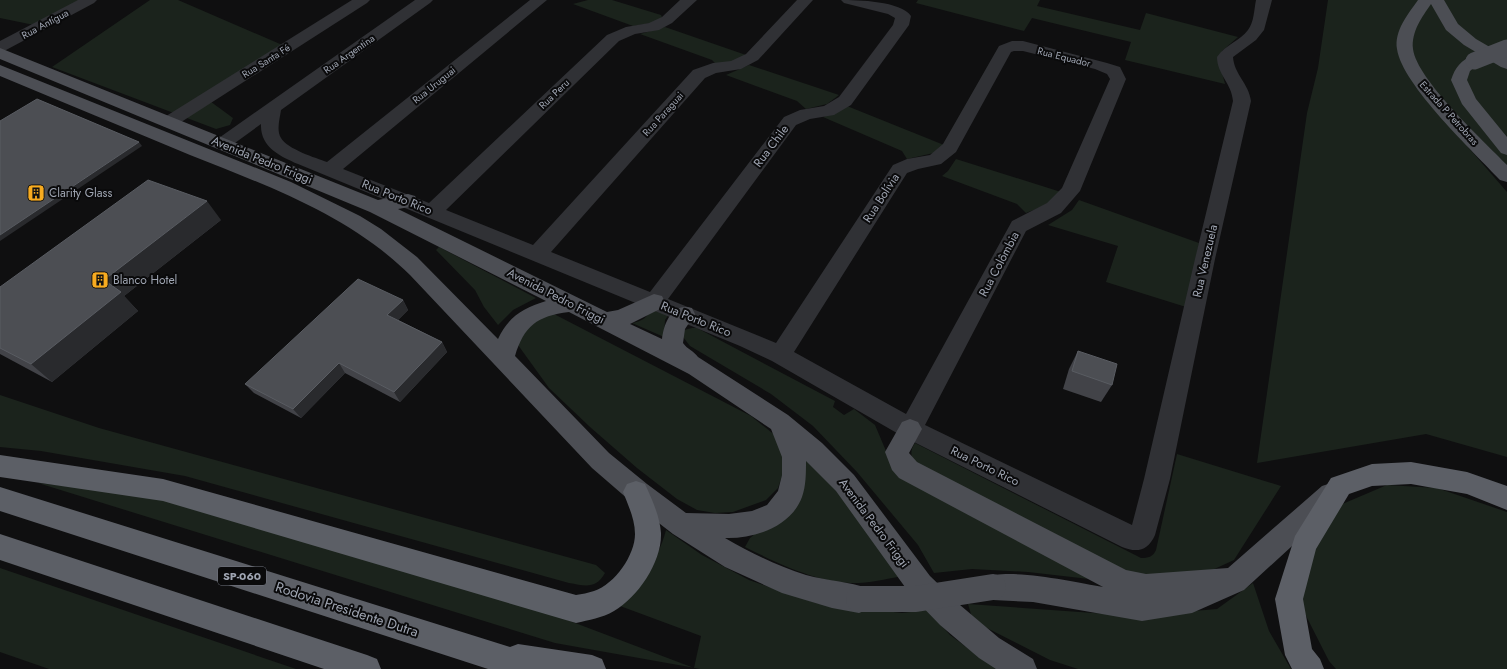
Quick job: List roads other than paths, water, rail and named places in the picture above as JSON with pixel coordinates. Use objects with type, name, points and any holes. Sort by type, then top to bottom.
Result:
[{"type":"highway","points":[[0,466],[163,490],[576,609],[602,602],[617,592],[634,574],[646,554],[648,534],[636,492]]},
{"type":"highway","points":[[1310,669],[1299,655],[1289,599],[1304,545],[1340,486],[1372,475],[1410,473],[1467,483],[1507,498]]},
{"type":"highway","name":"Rodovia Presidente Dutra","points":[[0,499],[533,669]]},
{"type":"highway","points":[[0,547],[367,669]]},
{"type":"highway","points":[[485,653],[592,669]]},
{"type":"main road","name":"Estrada P Petrobras","points":[[1426,0],[1411,21],[1406,35],[1405,49],[1414,71],[1428,92],[1507,176]]},
{"type":"main road","points":[[1436,0],[1452,27],[1470,42],[1507,64]]},
{"type":"main road","points":[[1507,48],[1463,68],[1459,80],[1468,100],[1507,148]]},
{"type":"main road","name":"Avenida Pedro Friggi","points":[[0,53],[378,207],[697,366],[780,422],[813,451],[845,483],[920,585],[944,610],[989,648],[1023,669]]},
{"type":"main road","name":"Avenida Pedro Friggi","points":[[0,70],[282,186],[348,218],[395,249],[490,343],[592,452],[636,492],[726,554],[766,574],[806,588],[838,596],[859,599],[888,600],[916,599],[993,587],[1033,589],[1142,607],[1192,599],[1234,581],[1340,486]]},
{"type":"main road","points":[[378,207],[408,201]]},
{"type":"main road","points":[[605,321],[622,318],[654,302]]},
{"type":"main road","points":[[503,358],[515,329],[534,313],[556,306],[571,304]]},
{"type":"main road","points":[[684,314],[674,327],[672,344],[678,353],[697,366]]},
{"type":"main road","points":[[682,525],[729,526],[754,524],[776,513],[790,496],[794,475],[794,457],[780,422]]},
{"type":"main road","points":[[910,429],[897,452],[901,462],[908,470],[1123,583],[1146,587],[1234,581]]},
{"type":"street","name":"Rua Antígua","points":[[0,47],[89,0]]},
{"type":"street","name":"Rua Santa Fé","points":[[169,122],[362,0]]},
{"type":"street","name":"Rua Argentina","points":[[222,144],[425,0]]},
{"type":"street","name":"Rua Uruguai","points":[[330,170],[539,0]]},
{"type":"street","name":"Rua Peru","points":[[433,211],[612,38],[632,30],[653,27],[667,20],[689,0]]},
{"type":"street","name":"Rua Paraguai","points":[[537,254],[699,74],[714,68],[735,66],[752,57],[805,0]]},
{"type":"street","name":"Rua Chile","points":[[654,302],[790,121],[806,114],[828,111],[845,101],[901,25],[903,16],[893,11],[849,0]]},
{"type":"street","name":"Rua Venezuela","points":[[1138,538],[1142,535],[1157,479],[1204,259],[1242,101],[1239,88],[1225,68],[1225,57],[1233,48],[1245,41],[1255,32],[1264,0]]},
{"type":"street","name":"Rua Equador","points":[[1012,46],[1023,46],[1114,71]]},
{"type":"street","name":"Rua Bolívia","points":[[780,355],[900,169],[914,163],[935,160],[950,148],[1005,49],[1012,46]]},
{"type":"street","name":"Rua Colômbia","points":[[910,429],[1019,226],[1054,208],[1070,191],[1118,79],[1114,71]]},
{"type":"street","name":"Rua Porto Rico","points":[[273,109],[269,124],[271,137],[281,149],[748,340],[780,355],[910,429],[1131,538],[1138,538]]},
{"type":"place","name":"Clarity Glass","points":[[36,193]]},
{"type":"place","name":"Blanco Hotel","points":[[100,280]]}]
